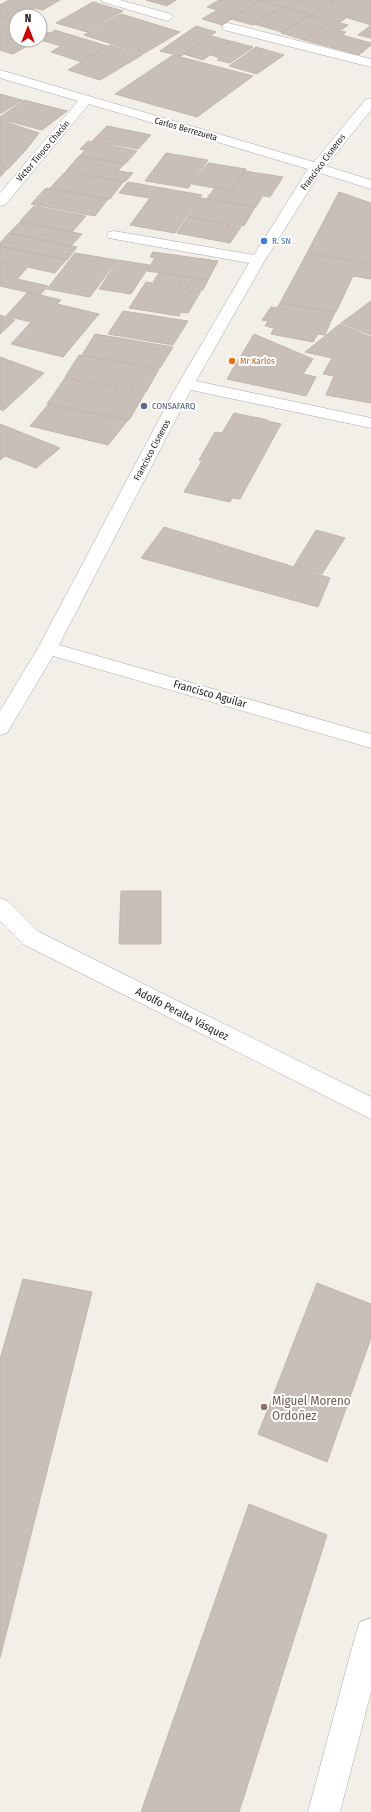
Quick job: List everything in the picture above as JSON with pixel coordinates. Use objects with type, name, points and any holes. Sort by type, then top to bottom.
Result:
[{"type":"street","points":[[107,0],[167,17]]},
{"type":"street","points":[[228,27],[371,63]]},
{"type":"street","name":"Carlos Berrezueta","points":[[0,74],[371,185]]},
{"type":"street","name":"Víctor Tinoco Chacón","points":[[0,202],[86,100]]},
{"type":"street","name":"Francisco Cisneros","points":[[0,728],[48,648],[187,384],[258,260],[309,177],[318,168],[371,102]]},
{"type":"street","points":[[114,235],[258,260]]},
{"type":"street","points":[[187,384],[371,423]]},
{"type":"street","name":"Francisco Aguilar","points":[[48,648],[371,741]]},
{"type":"street","name":"Adolfo Peralta Vásquez","points":[[0,907],[31,938],[371,1109]]},
{"type":"street","points":[[324,1812],[371,1633]]},
{"type":"building","points":[[9,0],[60,0],[46,8],[8,8],[8,20],[0,17],[0,5]]},
{"type":"building","points":[[146,0],[176,0],[167,6]]},
{"type":"building","points":[[219,0],[259,1],[222,25],[202,19],[217,10],[207,7]]},
{"type":"building","points":[[256,0],[298,0],[285,8]]},
{"type":"building","points":[[299,0],[335,0],[311,15],[286,8]]},
{"type":"building","points":[[336,0],[371,0],[371,2],[340,22],[312,15]]},
{"type":"building","points":[[259,1],[282,7],[253,25],[231,19]]},
{"type":"building","points":[[93,2],[123,11],[87,32],[56,23]]},
{"type":"building","points":[[371,3],[371,25],[348,18]]},
{"type":"building","points":[[282,7],[310,15],[282,32],[254,24]]},
{"type":"building","points":[[121,14],[180,32],[143,54],[84,35]]},
{"type":"building","points":[[310,15],[331,21],[304,40],[281,33]]},
{"type":"building","points":[[0,17],[8,20],[8,25],[0,29]]},
{"type":"building","points":[[332,21],[348,25],[340,31],[346,32],[342,35],[371,43],[371,45],[359,55],[304,40]]},
{"type":"building","points":[[371,25],[371,38],[358,35]]},
{"type":"building","points":[[8,26],[8,48],[24,48],[13,54],[0,50],[0,30]]},
{"type":"building","points":[[196,26],[216,32],[181,56],[160,51]]},
{"type":"building","points":[[55,30],[107,46],[82,62],[51,52],[61,46],[48,42],[48,35]]},
{"type":"building","points":[[211,36],[230,41],[203,60],[184,54]]},
{"type":"building","points":[[231,41],[253,47],[230,63],[217,60],[220,58],[211,55]]},
{"type":"building","points":[[110,45],[142,55],[100,80],[68,70]]},
{"type":"building","points":[[256,47],[284,55],[257,74],[229,66]]},
{"type":"building","points":[[173,55],[253,76],[197,117],[115,94]]},
{"type":"building","points":[[0,94],[22,100],[0,114]]},
{"type":"building","points":[[24,100],[67,111],[42,130],[0,119],[0,117]]},
{"type":"building","points":[[0,120],[39,133],[25,151],[0,143]]},
{"type":"building","points":[[107,126],[151,135],[138,149],[92,141]]},
{"type":"building","points":[[88,141],[137,151],[125,164],[80,156],[85,150],[80,149]]},
{"type":"building","points":[[0,144],[24,152],[8,169],[0,166]]},
{"type":"building","points":[[166,153],[208,160],[188,188],[145,181]]},
{"type":"building","points":[[79,156],[124,164],[118,171],[133,173],[125,182],[66,171]]},
{"type":"building","points":[[208,163],[246,169],[231,191],[192,184]]},
{"type":"building","points":[[0,167],[7,169],[0,177]]},
{"type":"building","points":[[245,171],[283,177],[270,197],[232,191]]},
{"type":"building","points":[[65,172],[123,182],[110,199],[50,188]]},
{"type":"building","points":[[128,182],[202,195],[175,233],[130,225],[150,198],[119,193]]},
{"type":"building","points":[[46,188],[108,199],[95,216],[31,204]]},
{"type":"building","points":[[214,189],[262,197],[256,207],[207,198]]},
{"type":"building","points":[[339,192],[371,203],[371,263],[307,253]]},
{"type":"building","points":[[201,198],[255,207],[244,226],[188,217]]},
{"type":"building","points":[[34,206],[86,216],[72,232],[20,221]]},
{"type":"building","points":[[188,217],[241,227],[230,243],[177,233]]},
{"type":"building","points":[[20,222],[82,234],[71,246],[9,233]]},
{"type":"building","points":[[9,233],[77,247],[67,260],[0,246],[0,243]]},
{"type":"building","points":[[0,246],[66,260],[55,273],[0,261]]},
{"type":"building","points":[[153,252],[218,261],[208,280],[147,271],[155,258],[150,257]]},
{"type":"building","points":[[75,253],[117,260],[90,297],[47,289]]},
{"type":"building","points":[[307,253],[371,264],[371,279],[353,276],[336,312],[280,303]]},
{"type":"building","points":[[118,260],[150,265],[131,294],[99,289]]},
{"type":"building","points":[[0,262],[27,268],[17,279],[48,286],[40,295],[0,286]]},
{"type":"building","points":[[159,273],[208,280],[203,290],[153,282]]},
{"type":"building","points":[[146,282],[201,291],[188,313],[181,312],[179,316],[129,308]]},
{"type":"building","points":[[28,292],[61,300],[57,304],[99,314],[63,357],[11,344],[31,322],[6,316]]},
{"type":"building","points":[[371,301],[371,335],[341,323]]},
{"type":"building","points":[[280,303],[335,312],[325,335],[318,334],[313,342],[271,334],[274,328],[265,326],[268,321],[262,320],[271,307],[277,308]]},
{"type":"building","points":[[123,311],[188,321],[173,345],[108,334]]},
{"type":"building","points":[[0,315],[15,320],[0,334]]},
{"type":"building","points":[[340,324],[371,337],[371,403],[326,395],[334,376],[323,374],[332,358],[305,352]]},
{"type":"building","points":[[95,334],[173,347],[160,368],[82,355]]},
{"type":"building","points":[[254,334],[313,359],[303,374],[316,377],[306,396],[227,379]]},
{"type":"building","points":[[79,355],[159,369],[146,392],[65,377]]},
{"type":"building","points":[[0,357],[44,373],[3,411],[0,409]]},
{"type":"building","points":[[65,378],[145,393],[129,420],[47,404]]},
{"type":"building","points":[[48,405],[128,420],[108,445],[30,426]]},
{"type":"building","points":[[234,413],[281,424],[240,499],[232,498],[230,502],[184,492],[202,461],[199,460],[215,432],[222,433]]},
{"type":"building","points":[[0,424],[60,448],[36,468],[5,456],[0,460]]},
{"type":"building","points":[[164,527],[330,578],[318,607],[141,558]]},
{"type":"building","points":[[316,530],[345,538],[322,574],[294,566]]},
{"type":"building","points":[[121,891],[161,891],[161,944],[119,944]]},
{"type":"building","points":[[23,1279],[92,1292],[0,1658],[0,1359]]},
{"type":"building","points":[[317,1283],[371,1304],[371,1338],[327,1462],[258,1434]]},
{"type":"building","points":[[249,1504],[327,1535],[239,1812],[141,1812]]},
{"type":"place","name":"R. SN","points":[[264,241]]},
{"type":"place","name":"Mr Karlos","points":[[232,361]]},
{"type":"place","name":"CONSAFARQ","points":[[144,406]]},
{"type":"place","name":"Miguel Moreno Ordoñez","points":[[264,1407]]}]
